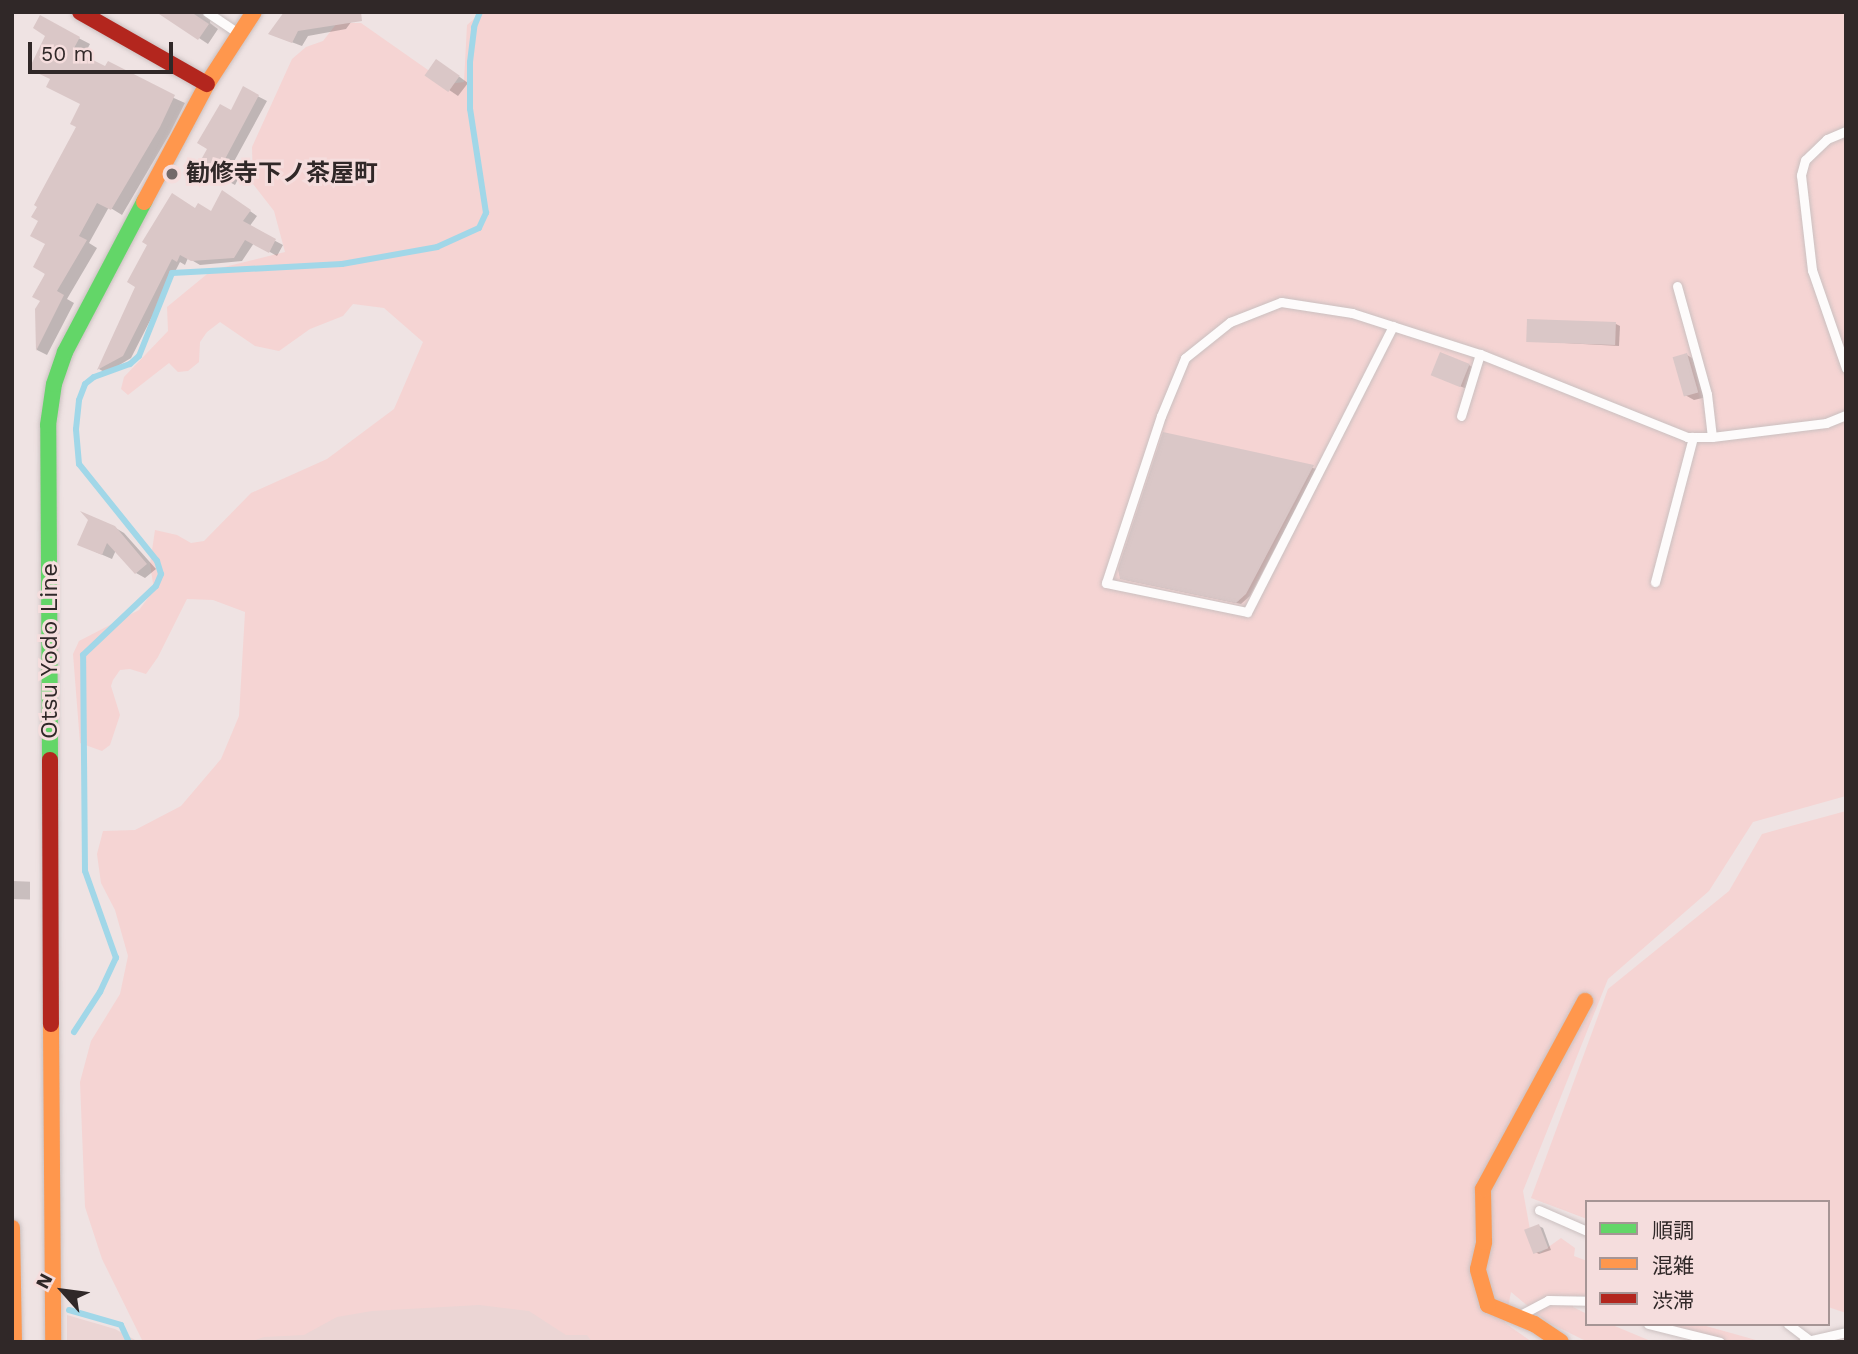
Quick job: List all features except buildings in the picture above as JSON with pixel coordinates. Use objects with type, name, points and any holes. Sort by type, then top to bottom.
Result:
[{"type":"main road","points":[[80,12],[207,83]]},
{"type":"main road","name":"Otsu Yodo Line","points":[[52,1342],[48,425],[54,384],[65,352],[207,83],[254,12]]},
{"type":"main road","points":[[1560,1342],[1518,1317],[1488,1305],[1478,1269],[1484,1241],[1483,1189],[1585,1001]]},
{"type":"main road","points":[[12,1228],[14,1342]]},
{"type":"lane","points":[[207,12],[239,34]]},
{"type":"lane","points":[[1846,131],[1827,139],[1819,146],[1805,160],[1801,174],[1812,270],[1846,368]]},
{"type":"lane","points":[[1677,286],[1707,394],[1712,437]]},
{"type":"lane","points":[[1393,327],[1247,612],[1106,583],[1161,416],[1185,358],[1230,322],[1280,302],[1352,313],[1480,354],[1693,437],[1826,423],[1846,415]]},
{"type":"lane","points":[[1461,416],[1480,354]]},
{"type":"lane","points":[[1655,582],[1693,437]]},
{"type":"lane","points":[[1539,1210],[1585,1230]]},
{"type":"lane","points":[[1518,1317],[1548,1300],[1585,1301]]},
{"type":"lane","points":[[1653,1326],[1720,1342]]},
{"type":"lane","points":[[1790,1326],[1806,1341],[1846,1332]]},
{"type":"shaded area","points":[[482,12],[1846,12],[1846,796],[1753,822],[1709,891],[1608,979],[1523,1191],[1533,1246],[1540,1253],[1561,1238],[1575,1248],[1574,1256],[1585,1260],[1585,1296],[1570,1296],[1573,1307],[1585,1313],[1585,1326],[1615,1326],[1653,1342],[1588,1342],[1547,1322],[1511,1292],[1505,1323],[1532,1342],[592,1342],[587,1335],[566,1335],[529,1311],[479,1305],[372,1311],[337,1317],[304,1335],[264,1337],[250,1342],[143,1342],[102,1259],[85,1207],[80,1082],[91,1041],[120,994],[128,956],[115,910],[101,883],[97,854],[103,831],[135,830],[181,806],[221,759],[239,716],[245,612],[213,600],[187,599],[158,657],[146,674],[130,669],[120,670],[113,680],[111,686],[120,715],[110,745],[102,751],[80,743],[73,654],[79,641],[139,610],[154,590],[150,564],[155,530],[177,535],[191,543],[204,541],[251,493],[327,459],[394,409],[423,342],[384,308],[353,304],[343,316],[310,329],[279,351],[255,346],[220,322],[207,332],[200,342],[199,362],[188,371],[178,372],[169,363],[128,395],[121,389],[124,377],[168,331],[167,307],[212,270],[285,252],[274,211],[253,184],[252,147],[292,59],[306,47],[323,41],[337,23],[361,23],[448,84],[464,82],[467,25]]},
{"type":"shaded area","points":[[1846,811],[1846,1313],[1830,1308],[1830,1200],[1585,1200],[1585,1218],[1531,1198],[1608,989],[1729,891],[1762,834]]},
{"type":"shaded area","points":[[420,1245],[633,1342],[209,1342]]},
{"type":"shaded area","points":[[67,1315],[115,1329],[139,1342],[67,1342]]},
{"type":"shaded area","points":[[1664,1326],[1706,1326],[1763,1342],[1724,1342]]},
{"type":"waterway","points":[[74,1032],[100,992],[116,958],[85,871],[83,655],[156,586],[161,574],[157,561],[79,464],[76,429],[79,400],[85,384],[94,377],[130,364],[139,356],[172,273],[342,264],[437,247],[479,228],[486,213],[470,109],[470,62],[474,27],[480,12]]},
{"type":"waterway","points":[[69,1310],[121,1325],[129,1342]]},
{"type":"tunnel","points":[[12,890],[37,891]]},
{"type":"traffic: fast","points":[[50,760],[48,425],[54,384],[65,352],[144,202]]},
{"type":"traffic: slow","points":[[144,202],[207,84],[254,12]]},
{"type":"traffic: slow","points":[[1561,1342],[1534,1324],[1488,1305],[1478,1269],[1484,1242],[1483,1189],[1585,1001]]},
{"type":"traffic: slow","points":[[51,1024],[53,1342]]},
{"type":"traffic: slow","points":[[12,1228],[14,1342]]},
{"type":"traffic: jam","points":[[80,12],[207,84]]},
{"type":"traffic: jam","points":[[50,760],[51,1024]]},
{"type":"place","name":"勧修寺下ノ茶屋町","points":[[172,174]]}]
